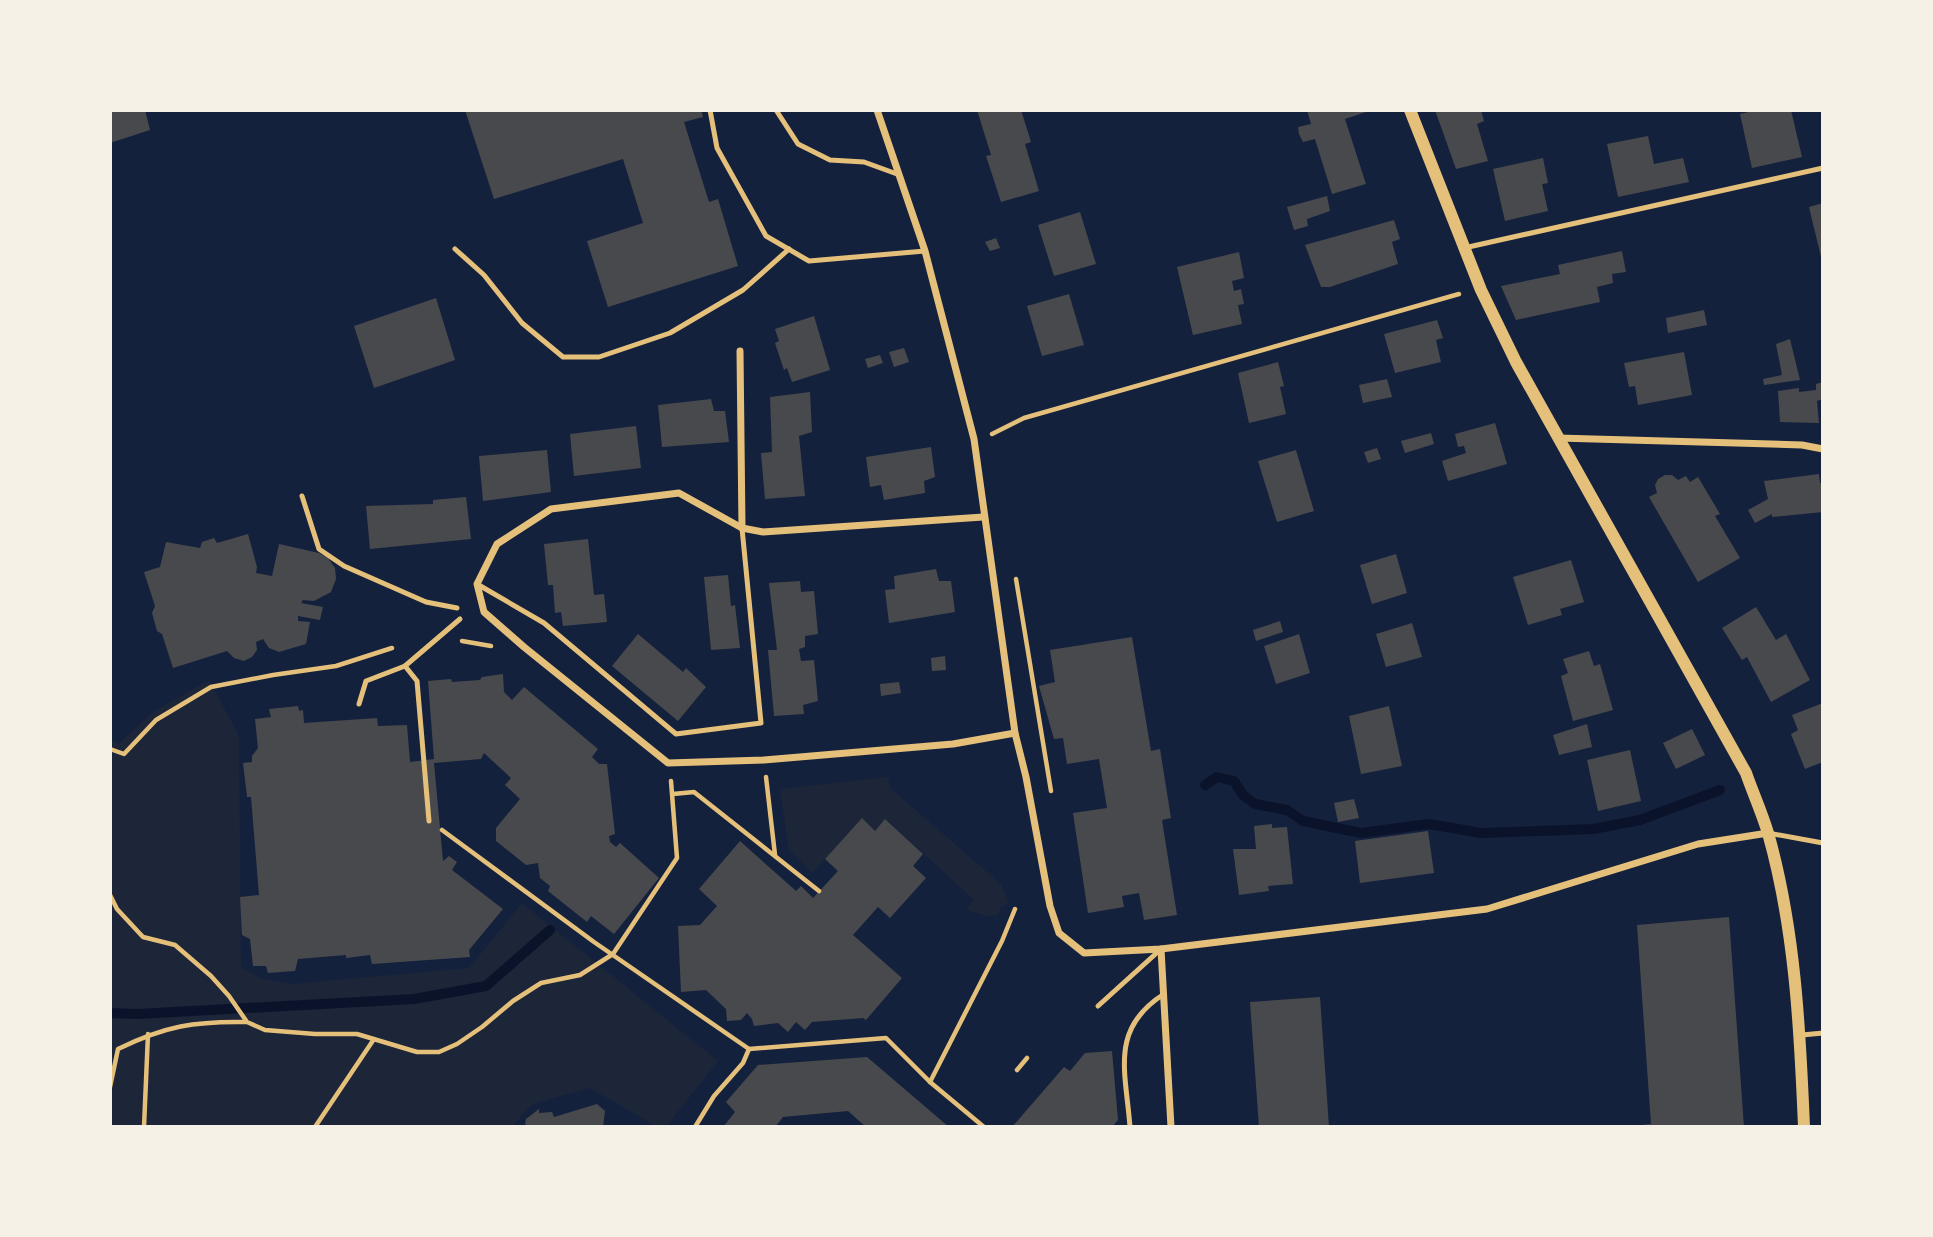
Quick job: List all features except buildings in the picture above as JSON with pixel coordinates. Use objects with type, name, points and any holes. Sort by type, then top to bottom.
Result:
[{"type":"street","points":[[877,110],[925,251],[974,439],[1014,733],[1026,777],[1050,906],[1059,933],[1084,953],[1161,949],[1487,909],[1698,844],[1768,832]]},
{"type":"street","points":[[1410,110],[1481,290],[1516,362],[1746,772],[1768,832],[1787,918],[1801,1035],[1804,1127]]},
{"type":"street","points":[[740,351],[742,528]]},
{"type":"street","points":[[1558,438],[1802,445],[1823,449]]},
{"type":"street","points":[[983,517],[763,532],[742,528],[678,494],[551,509],[497,544],[477,584],[484,612],[668,763],[764,760],[953,744],[1014,733]]},
{"type":"street","points":[[1161,949],[1171,1127]]},
{"type":"lane","points":[[710,110],[718,148],[766,236],[809,261],[925,251]]},
{"type":"lane","points":[[776,110],[798,144],[830,160],[864,162],[897,174]]},
{"type":"lane","points":[[1464,248],[1823,168]]},
{"type":"lane","points":[[454,249],[484,275],[522,323],[563,357],[599,357],[670,333],[743,290],[789,249]]},
{"type":"lane","points":[[302,496],[319,549],[344,566],[426,602],[457,608]]},
{"type":"lane","points":[[477,584],[544,622],[676,734],[761,723],[742,528]]},
{"type":"lane","points":[[359,704],[366,681],[405,666],[460,619]]},
{"type":"lane","points":[[405,666],[417,681],[429,821]]},
{"type":"lane","points":[[1768,832],[1823,843]]},
{"type":"lane","points":[[1098,1006],[1161,949]]},
{"type":"lane","points":[[1130,1127],[1124,1047],[1131,1026],[1150,1003],[1164,994]]},
{"type":"lane","points":[[1801,1035],[1823,1033]]},
{"type":"path","points":[[974,439],[988,436],[1024,418],[1434,300],[1481,290]]},
{"type":"path","points":[[1014,566],[1052,799]]},
{"type":"path","points":[[441,637],[482,646],[524,647]]},
{"type":"path","points":[[110,749],[124,754],[156,720],[211,687],[337,666],[401,646]]},
{"type":"path","points":[[764,760],[775,856]]},
{"type":"path","points":[[110,1087],[118,1049],[148,1034],[206,1021],[247,1022],[265,1030],[357,1034],[418,1052],[439,1052],[457,1044],[541,983],[580,975],[613,954],[677,858],[668,763]]},
{"type":"path","points":[[673,794],[694,792],[819,891]]},
{"type":"path","points":[[429,821],[594,942],[749,1049],[886,1038],[930,1082],[984,1127]]},
{"type":"path","points":[[110,895],[117,909],[143,937],[176,945],[211,976],[247,1022]]},
{"type":"path","points":[[930,1082],[1002,941],[1015,909]]},
{"type":"path","points":[[144,1127],[148,1034]]},
{"type":"path","points":[[316,1127],[374,1038]]},
{"type":"path","points":[[695,1127],[714,1096],[743,1063],[749,1049]]},
{"type":"path","points":[[1017,1070],[1027,1058]]},
{"type":"shaded area","points":[[209,680],[239,736],[241,967],[260,978],[292,984],[469,968],[522,903],[718,1061],[666,1127],[657,1127],[590,1088],[532,1104],[512,1127],[110,1127],[110,740],[119,743],[153,712]]},
{"type":"shaded area","points":[[888,777],[890,788],[1001,884],[1009,903],[1001,906],[998,915],[987,916],[966,910],[974,900],[886,819],[875,831],[861,819],[813,873],[789,850],[780,789]]},
{"type":"waterway","points":[[1205,785],[1217,777],[1234,781],[1243,795],[1255,804],[1287,810],[1303,821],[1361,833],[1429,824],[1481,833],[1593,829],[1640,820],[1720,790]]},
{"type":"waterway","points":[[110,1013],[137,1014],[414,999],[486,986],[550,930]]}]
